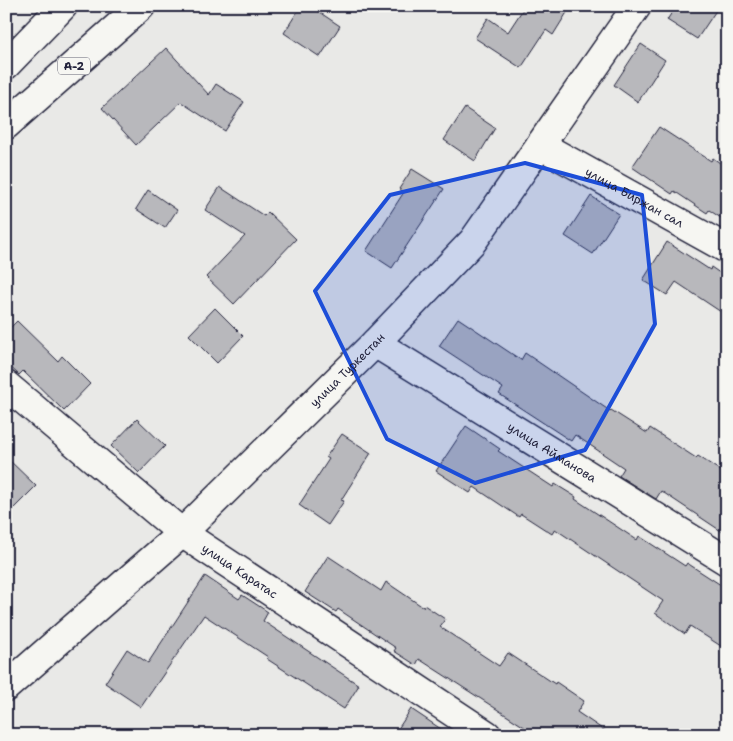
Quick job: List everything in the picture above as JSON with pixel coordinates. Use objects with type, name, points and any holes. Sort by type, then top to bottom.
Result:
[{"type":"main road","points":[[6,65],[64,6]]},
{"type":"main road","name":"A-2","points":[[6,125],[141,6]]},
{"type":"main road","name":"улица Туркестан","points":[[6,687],[182,533],[375,343],[473,241],[637,6]]},
{"type":"main road","name":"улица Биржан сал","points":[[540,145],[727,249]]},
{"type":"main road","name":"улица Айманова","points":[[375,343],[727,561]]},
{"type":"main road","name":"улица Каратас","points":[[6,385],[182,533],[487,735]]},
{"type":"highlighted area","points":[[525,163],[642,195],[655,324],[585,450],[475,483],[387,439],[315,291],[390,195]]},
{"type":"building","points":[[301,6],[310,6],[340,26],[320,57],[284,33]]},
{"type":"building","points":[[525,6],[571,6],[553,35],[546,30],[521,68],[475,38],[488,18],[508,32]]},
{"type":"building","points":[[676,6],[719,6],[697,39],[667,20]]},
{"type":"building","points":[[641,44],[665,60],[638,102],[614,85]]},
{"type":"building","points":[[166,48],[209,95],[216,84],[244,102],[225,131],[181,102],[136,145],[102,108]]},
{"type":"building","points":[[465,108],[495,128],[475,161],[444,140]]},
{"type":"building","points":[[659,127],[711,161],[713,158],[727,168],[727,222],[709,210],[707,213],[674,191],[672,194],[632,167]]},
{"type":"building","points":[[412,169],[444,189],[392,268],[366,251],[404,192],[399,189]]},
{"type":"building","points":[[220,187],[264,216],[268,212],[296,239],[234,304],[206,277],[245,236],[205,210]]},
{"type":"building","points":[[148,190],[177,210],[165,228],[136,209]]},
{"type":"building","points":[[591,196],[619,214],[593,254],[565,236]]},
{"type":"building","points":[[667,242],[710,270],[711,267],[727,278],[727,316],[676,282],[667,295],[643,280]]},
{"type":"building","points":[[215,308],[243,336],[217,363],[189,335]]},
{"type":"building","points":[[458,318],[521,360],[525,353],[610,411],[647,433],[650,428],[696,458],[698,456],[727,475],[727,535],[661,491],[656,499],[619,476],[624,468],[575,435],[571,441],[499,394],[503,388],[439,346]]},
{"type":"building","points":[[17,321],[58,361],[62,356],[90,384],[64,411],[23,371],[19,375],[6,363],[6,332]]},
{"type":"building","points":[[137,419],[165,446],[139,473],[111,446]]},
{"type":"building","points":[[466,426],[500,449],[498,451],[553,487],[555,484],[576,497],[575,499],[637,540],[639,536],[685,566],[687,563],[727,589],[727,650],[690,626],[685,634],[655,613],[663,601],[555,529],[552,534],[521,514],[519,517],[474,487],[470,493],[436,471]]},
{"type":"building","points":[[342,434],[371,453],[341,500],[344,501],[328,525],[299,505],[329,459],[326,457]]},
{"type":"building","points":[[6,457],[36,486],[6,516]]},
{"type":"building","points":[[328,556],[381,591],[386,582],[423,607],[424,605],[445,619],[440,627],[499,666],[508,653],[555,684],[556,682],[584,701],[577,712],[611,735],[522,735],[526,728],[419,659],[416,665],[394,651],[396,648],[338,609],[336,612],[305,592]]},
{"type":"building","points":[[205,576],[239,599],[242,595],[268,612],[263,621],[359,685],[344,709],[204,615],[141,707],[105,683],[127,649],[148,663]]},
{"type":"building","points":[[411,709],[450,735],[394,735]]}]
